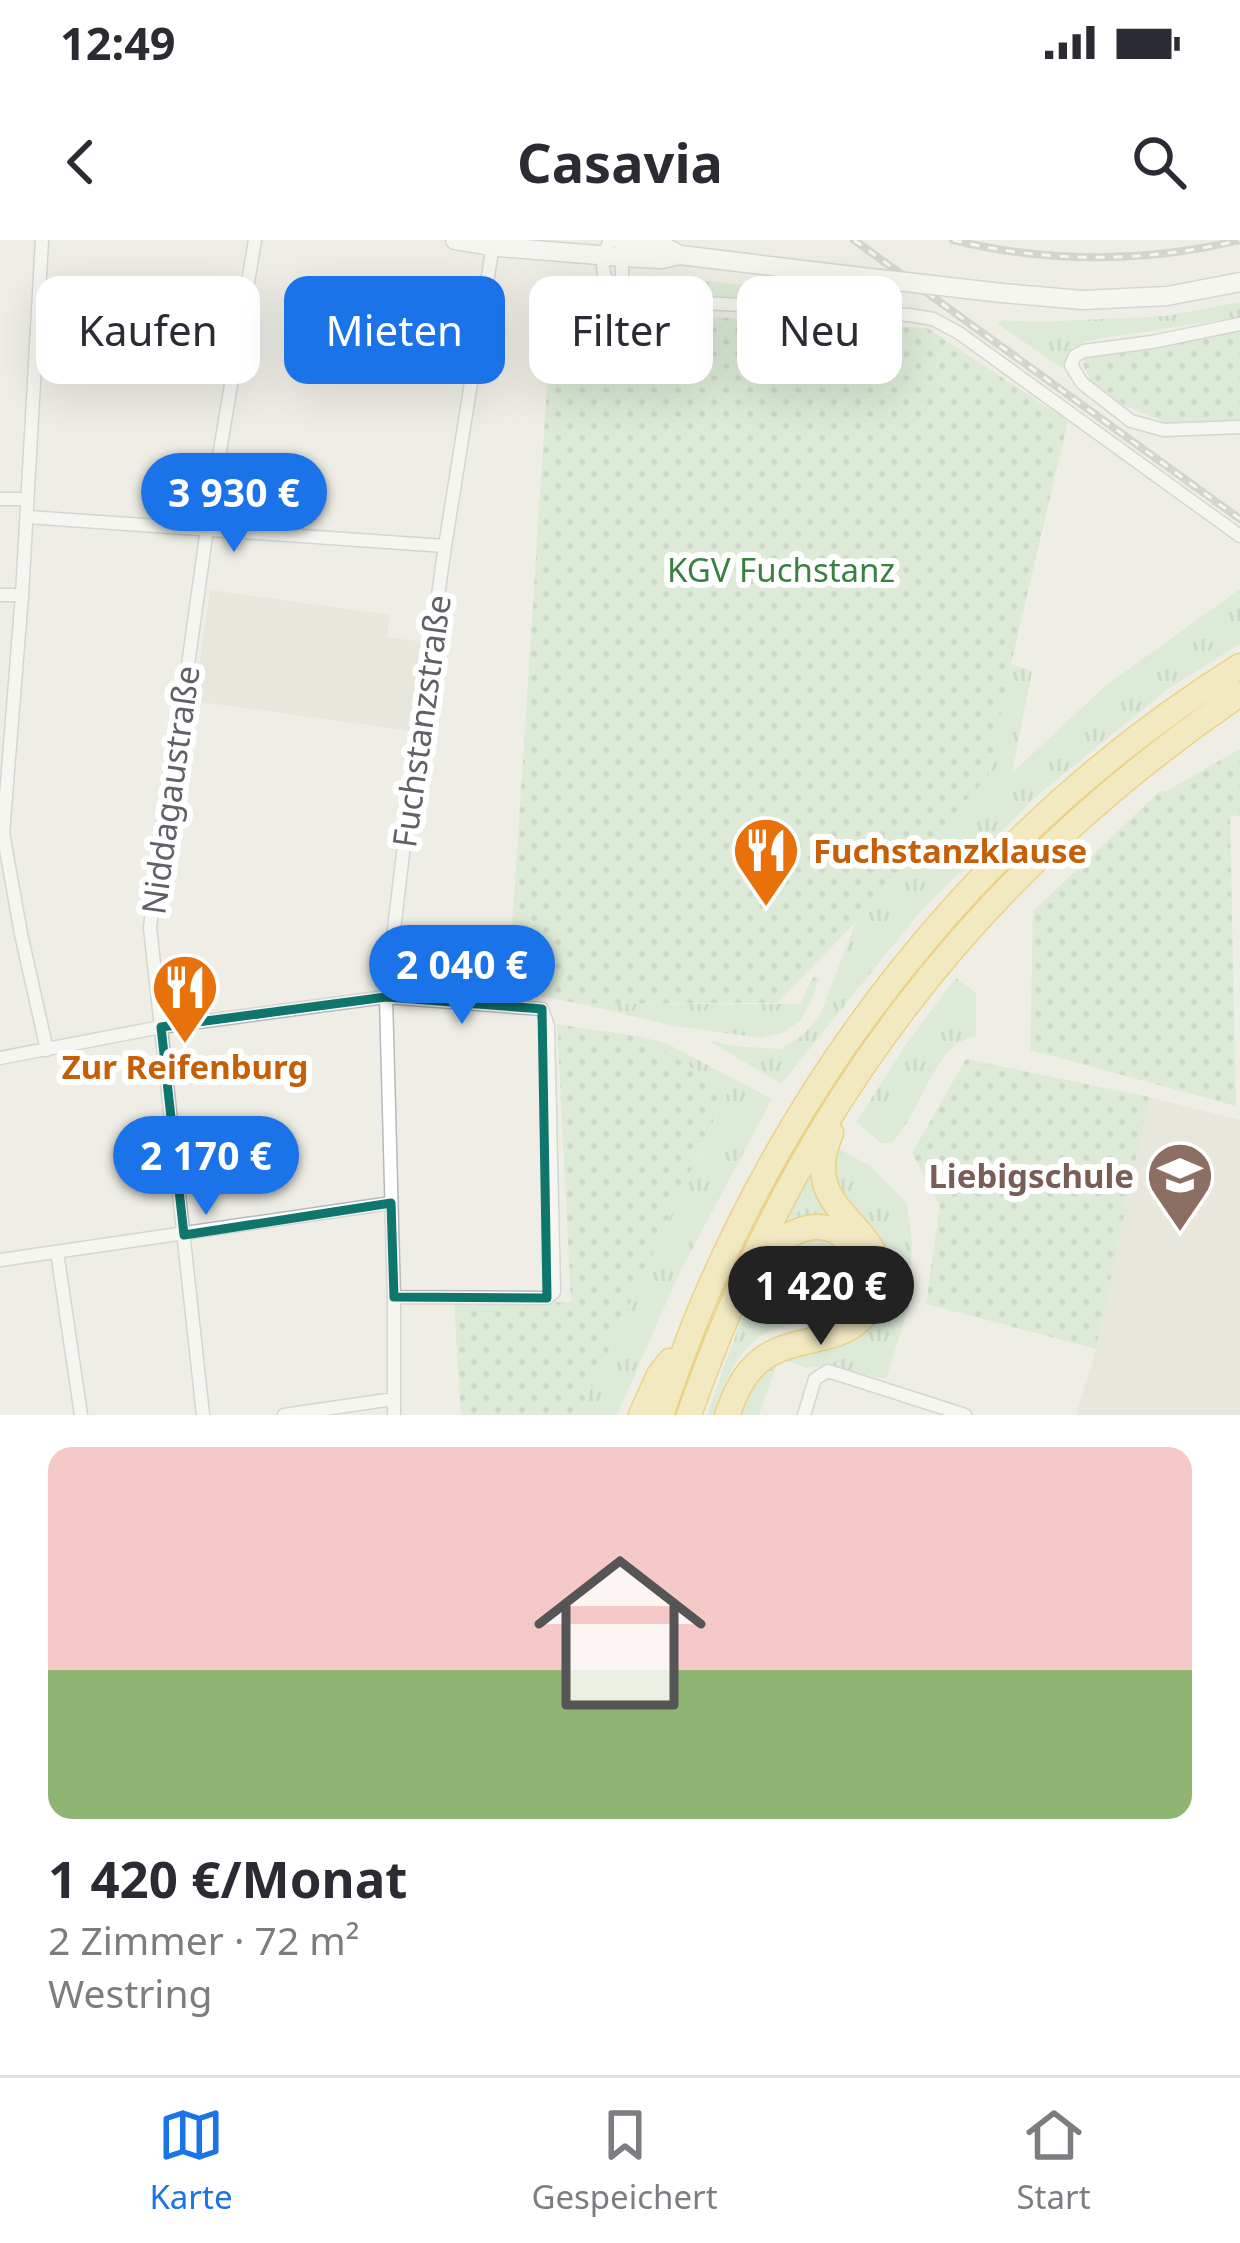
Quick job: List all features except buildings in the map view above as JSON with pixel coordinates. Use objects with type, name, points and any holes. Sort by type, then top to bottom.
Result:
[{"type":"highway","points":[[662,1415],[689,1335],[779,1149],[833,1061],[897,974],[970,889],[1050,811],[1136,738],[1240,666]]},
{"type":"highway","points":[[689,1415],[753,1256],[800,1164],[856,1076],[946,955],[1042,853],[1145,762],[1240,694]]},
{"type":"highway","points":[[724,1415],[742,1379],[758,1362],[776,1351],[845,1331],[865,1315],[875,1294],[878,1270],[873,1250],[829,1197],[822,1168],[826,1145],[856,1076]]},
{"type":"highway","points":[[724,1415],[736,1376],[760,1347],[780,1335],[840,1317],[862,1288],[857,1252],[829,1229],[792,1232],[753,1256]]},
{"type":"highway","points":[[641,1415],[659,1375],[689,1335]]},
{"type":"main road","points":[[455,240],[615,246],[662,259],[680,255],[1083,300],[1167,296],[1240,282]]},
{"type":"main road","points":[[492,244],[538,244]]},
{"type":"street","points":[[42,240],[22,595],[7,701],[3,832],[47,1050]]},
{"type":"street","name":"Niddagaustraße","points":[[202,1415],[150,927],[171,761],[255,240]]},
{"type":"street","name":"Fuchstanzstraße","points":[[394,1415],[386,997],[410,794],[492,244]]},
{"type":"street","points":[[615,246],[603,273],[608,283],[621,293],[646,300],[824,308],[933,320],[959,333],[1240,536]]},
{"type":"street","points":[[1240,324],[1084,351],[1071,365],[1082,383],[1131,421],[1164,430],[1240,427]]},
{"type":"street","points":[[0,499],[28,500]]},
{"type":"street","points":[[27,517],[445,546]]},
{"type":"street","points":[[0,595],[22,595]]},
{"type":"street","points":[[0,1058],[161,1027],[386,997],[542,1009],[548,1026],[554,1292],[547,1298],[394,1297]]},
{"type":"street","points":[[0,1260],[391,1203]]},
{"type":"street","points":[[57,1252],[82,1415]]},
{"type":"street","points":[[804,1415],[815,1379],[828,1371],[965,1415]]},
{"type":"street","points":[[284,1415],[393,1399]]},
{"type":"highlighted area","points":[[386,997],[542,1009],[547,1298],[394,1297],[391,1203],[184,1235],[161,1027]]},
{"type":"shaded area","points":[[210,590],[390,615],[387,637],[423,642],[411,731],[194,701]]},
{"type":"shaded area","name":"Liebigschule","points":[[1149,1097],[1240,1120],[1240,1415],[1076,1415],[1096,1349]]},
{"type":"green space","points":[[713,282],[737,284],[737,296],[713,295]]},
{"type":"green space","points":[[1240,302],[1240,317],[1086,341],[1062,368],[998,324],[1001,320],[1166,316]]},
{"type":"green space","name":"KGV Fuchstanz","points":[[713,317],[737,318],[737,384],[902,384],[902,327],[927,328],[1068,421],[988,777],[777,1003],[582,1004],[508,990],[547,384],[713,384]]},
{"type":"green space","points":[[1240,329],[1240,421],[1167,423],[1124,405],[1091,381],[1083,365],[1085,359]]},
{"type":"green space","points":[[1240,589],[1240,644],[1168,689],[1039,794],[920,912],[781,1084],[708,1040],[780,1049],[804,1034],[820,1015],[856,922],[988,777],[1011,664],[1032,671],[1012,773],[1105,686]]},
{"type":"green space","points":[[1240,749],[1240,816],[1230,815],[1236,1106],[1030,1050],[1033,911],[1160,791]]},
{"type":"green space","points":[[813,977],[819,978],[800,1021],[782,1033],[760,1038],[674,1026],[582,1004],[800,1004]]},
{"type":"green space","points":[[956,978],[976,993],[976,1036],[948,1052],[901,1132],[892,1143],[881,1143],[856,1122]]},
{"type":"green space","points":[[557,1024],[641,1037],[728,1090],[579,1415],[461,1415],[454,1302],[571,1302]]},
{"type":"green space","points":[[641,1037],[666,1043],[772,1099],[678,1276],[617,1415],[579,1415],[728,1091]]},
{"type":"green space","points":[[966,1059],[1149,1097],[1096,1349],[926,1304],[940,1205],[912,1153]]},
{"type":"green space","points":[[832,1145],[870,1166],[907,1203],[912,1242],[909,1306],[886,1379],[824,1366],[807,1368],[779,1358],[759,1415],[730,1415],[743,1387],[777,1356],[887,1291],[831,1184]]},
{"type":"green space","points":[[811,1171],[839,1219],[781,1225]]},
{"type":"green space","points":[[823,1232],[855,1263],[857,1281],[850,1298],[827,1315],[754,1341],[734,1366],[714,1415],[707,1415],[770,1259],[783,1246]]},
{"type":"railway","points":[[854,240],[1240,519]]},
{"type":"railway","points":[[953,240],[1024,253],[1097,257],[1169,253],[1240,240]]},
{"type":"place","name":"Fuchstanzklause","points":[[766,909]]},
{"type":"place","name":"Zur Reifenburg","points":[[185,1046]]},
{"type":"place","name":"Liebigschule","points":[[1180,1234]]}]
